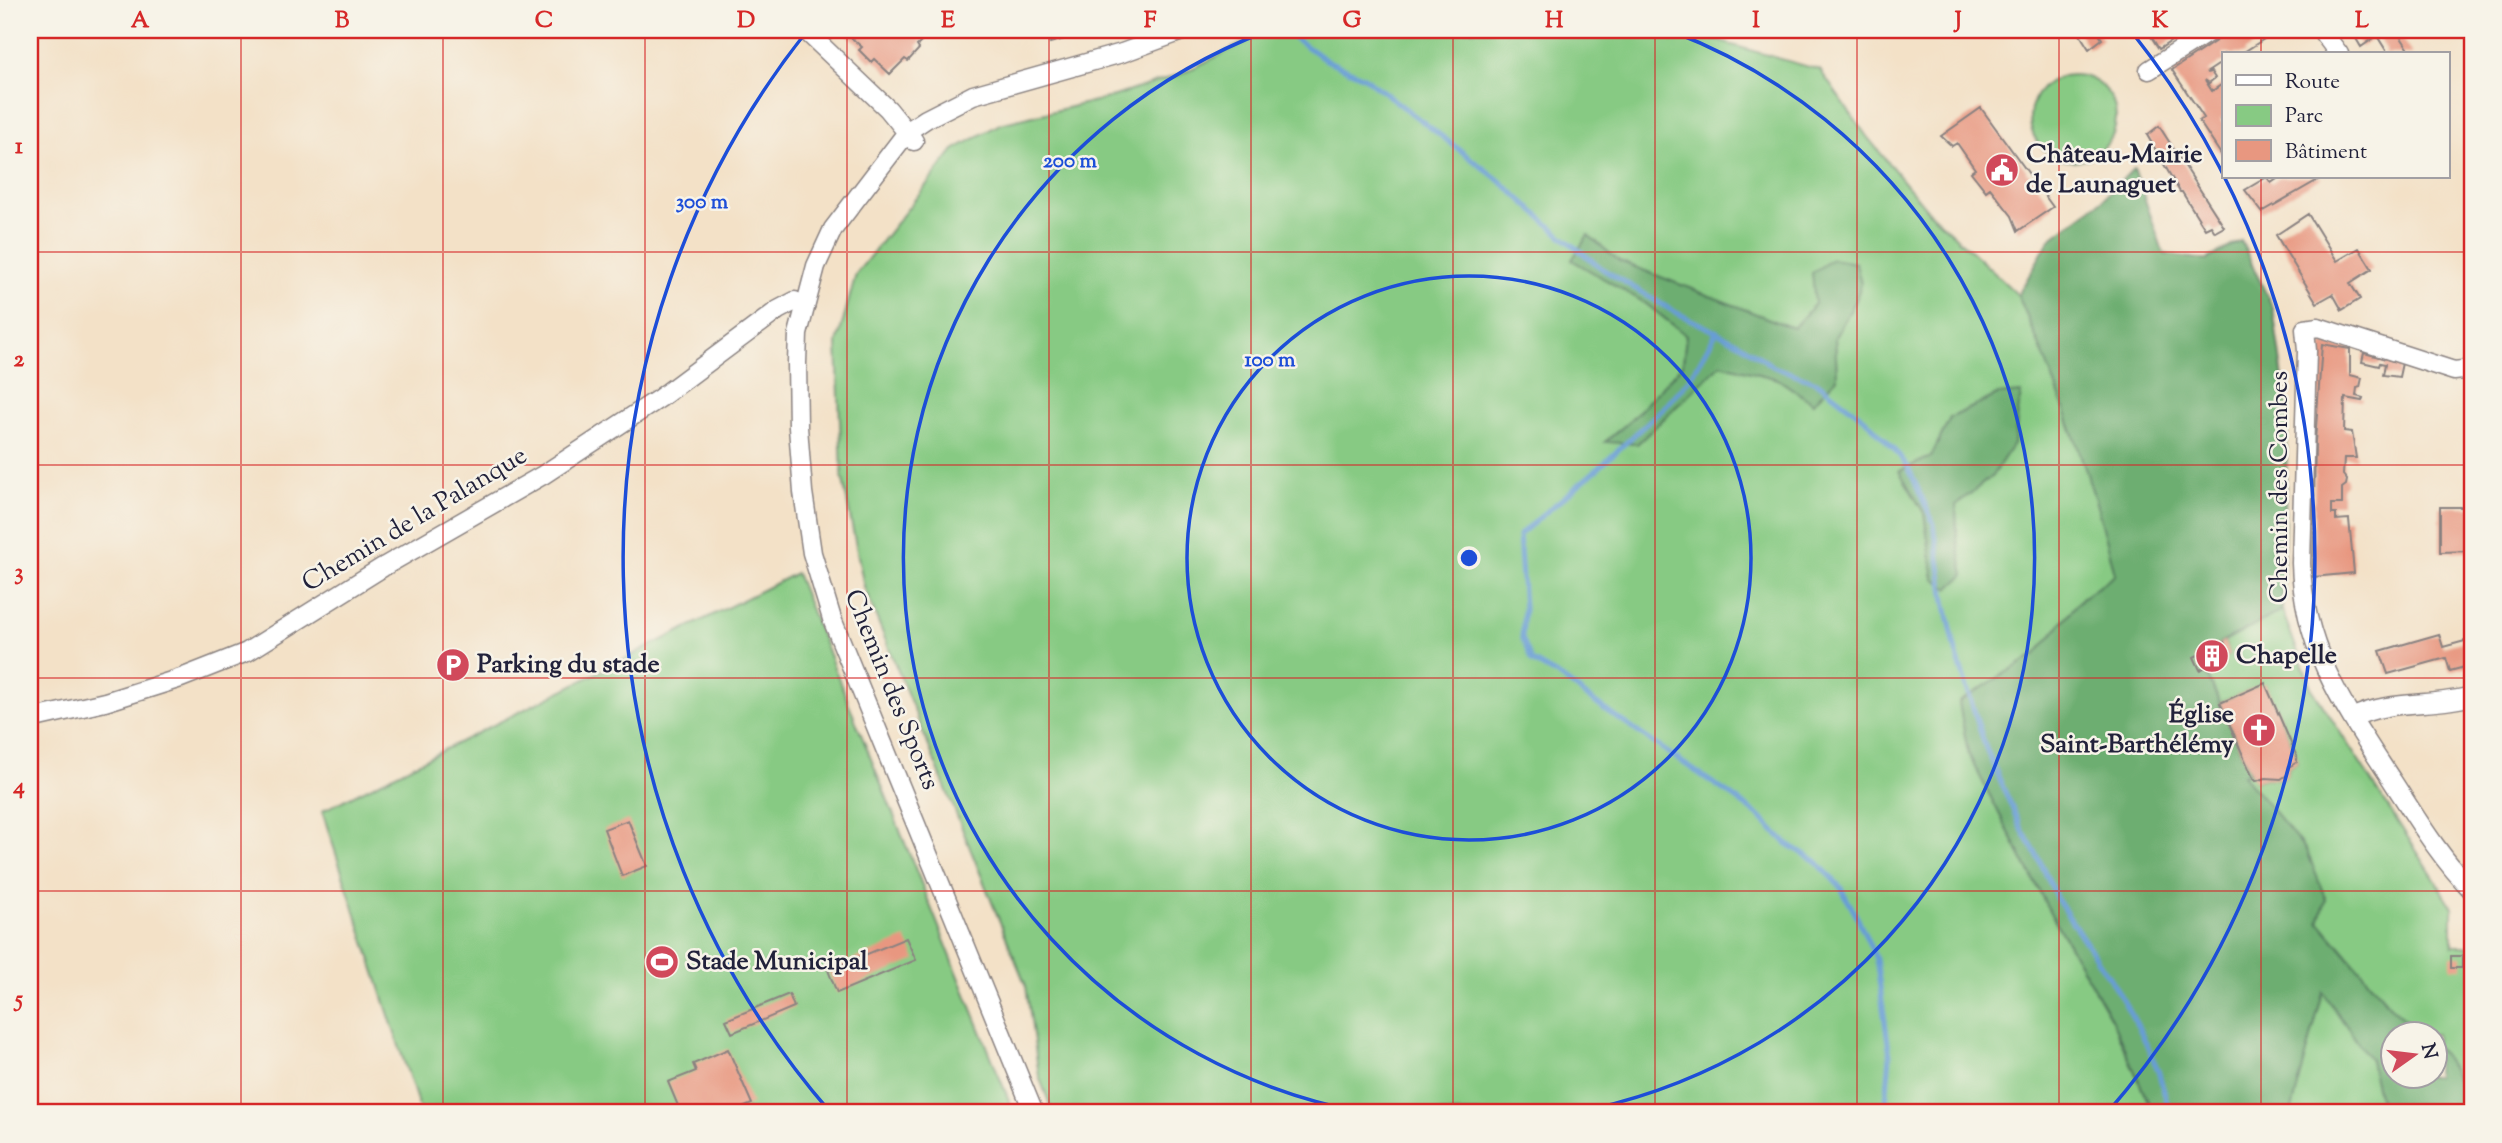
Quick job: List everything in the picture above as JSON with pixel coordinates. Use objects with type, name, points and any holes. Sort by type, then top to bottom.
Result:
[{"type":"street","points":[[805,30],[888,109],[911,136]]},
{"type":"street","name":"Chemin des Sports","points":[[1034,1113],[832,619],[819,580],[803,492],[798,427],[798,334],[816,266],[911,136],[1002,89],[1122,53],[1185,30]]},
{"type":"street","points":[[2149,70],[2212,30]]},
{"type":"street","points":[[2321,30],[2338,52]]},
{"type":"street","name":"Chemin de la Palanque","points":[[30,719],[131,694],[247,652],[383,567],[543,475],[660,398],[778,310],[795,301]]},
{"type":"street","name":"Chemin des Combes","points":[[2472,369],[2454,371],[2318,327],[2305,329],[2307,351],[2302,593],[2308,622],[2324,668],[2352,718],[2419,823],[2472,890]]},
{"type":"street","points":[[2352,718],[2361,713],[2405,704],[2472,696]]},
{"type":"green space","points":[[1270,30],[1679,30],[1820,70],[1868,138],[1928,211],[2018,295],[2056,382],[2102,516],[2116,575],[2082,598],[2036,654],[1959,702],[1968,753],[2052,916],[2112,1020],[2153,1113],[1053,1113],[1039,1076],[1026,986],[864,587],[842,475],[837,343],[856,274],[954,150],[1000,124],[1112,97],[1181,74]],"holes":[[[1588,235],[1619,261],[1793,329],[1815,304],[1856,300],[1835,337],[1837,378],[1813,403],[1778,379],[1721,364],[1637,444],[1606,441],[1631,420],[1683,364],[1686,335],[1645,303],[1572,260]],[[1997,395],[1992,476],[1956,505],[1957,540],[1963,575],[1934,578],[1924,513],[1900,471],[1931,457],[1950,418]]]},
{"type":"green space","points":[[2073,75],[2090,78],[2104,87],[2113,101],[2116,118],[2113,135],[2104,149],[2090,158],[2073,161],[2056,158],[2042,149],[2033,135],[2030,118],[2033,101],[2042,87],[2056,78]]},
{"type":"green space","points":[[2134,168],[2164,254],[2206,260],[2241,241],[2273,308],[2288,414],[2282,610],[2195,657],[2204,668],[2250,772],[2243,775],[2307,851],[2326,900],[2319,922],[2392,1008],[2405,1020],[2380,1020],[2380,1090],[2450,1090],[2450,1066],[2472,1104],[2472,1113],[2382,1113],[2370,1060],[2323,992],[2291,1113],[2153,1113],[2112,1020],[2052,916],[1968,753],[1959,702],[2036,654],[2082,598],[2115,575],[2096,503],[2073,433],[2018,295],[2050,239],[2102,200]]},
{"type":"green space","points":[[1588,235],[1619,261],[1793,328],[1815,304],[1812,273],[1832,259],[1856,263],[1861,284],[1856,300],[1835,337],[1837,378],[1813,403],[1778,379],[1721,364],[1637,444],[1605,442],[1631,420],[1683,364],[1686,335],[1645,303],[1572,260]]},
{"type":"green space","points":[[2021,393],[2014,443],[1992,476],[1956,505],[1957,540],[1964,575],[1949,589],[1934,578],[1924,513],[1899,471],[1931,457],[1950,418],[1997,395]]},
{"type":"green space","name":"Stade Municipal","points":[[796,573],[1014,1113],[421,1113],[322,811]]},
{"type":"green space","points":[[2282,610],[2311,687],[2452,906],[2452,946],[2472,946],[2472,1113],[2450,1090],[2450,1020],[2399,1020],[2392,1008],[2307,907],[2230,780],[2250,772],[2256,781],[2266,778],[2281,779],[2287,775],[2289,767],[2297,762],[2297,757],[2265,684],[2220,703],[2204,668],[2230,655],[2224,642]]},
{"type":"green space","points":[[2323,991],[2370,1060],[2382,1113],[2291,1113]]},
{"type":"building","points":[[853,30],[926,30],[930,33],[917,46],[919,49],[908,61],[905,59],[890,74],[874,59],[871,62],[859,50],[862,47],[848,35]]},
{"type":"building","points":[[1048,30],[1093,30],[1093,31],[1050,43]]},
{"type":"building","points":[[2077,30],[2096,30],[2102,39],[2089,49]]},
{"type":"building","points":[[2147,30],[2188,30],[2159,49]]},
{"type":"building","points":[[2241,30],[2278,30],[2244,52],[2222,52],[2222,62],[2206,73],[2211,72],[2215,78],[2209,83],[2205,80],[2212,91],[2222,84],[2222,156],[2199,121],[2204,118],[2172,70],[2231,31],[2233,35]]},
{"type":"building","points":[[2351,30],[2396,30],[2411,52],[2387,52],[2377,36],[2361,47]]},
{"type":"building","name":"Château-Mairie de Launaguet","points":[[1981,108],[2053,207],[2018,231],[2012,216],[1990,188],[1986,191],[1971,172],[1975,169],[1957,143],[1952,146],[1941,136]]},
{"type":"building","points":[[2159,126],[2224,227],[2215,232],[2211,226],[2205,229],[2180,192],[2147,135]]},
{"type":"building","points":[[2265,178],[2271,183],[2278,178],[2321,178],[2262,212],[2245,190]]},
{"type":"building","points":[[2308,214],[2337,261],[2359,248],[2372,269],[2350,283],[2360,299],[2342,310],[2333,294],[2317,303],[2276,235]]},
{"type":"building","points":[[2322,344],[2350,349],[2350,375],[2362,378],[2356,396],[2363,398],[2362,401],[2345,398],[2344,431],[2352,432],[2356,458],[2344,458],[2343,475],[2347,480],[2342,488],[2342,504],[2332,504],[2332,514],[2336,514],[2336,520],[2349,519],[2354,573],[2313,577],[2315,442]]},
{"type":"building","points":[[2364,353],[2402,363],[2399,377],[2383,375],[2385,364],[2380,363],[2379,366],[2362,362]]},
{"type":"building","points":[[2440,507],[2472,507],[2472,551],[2440,552]]},
{"type":"building","points":[[2439,634],[2443,647],[2472,639],[2472,665],[2450,671],[2446,658],[2388,674],[2380,651]]},
{"type":"building","name":"Chapelle","points":[[2224,642],[2230,655],[2200,670],[2194,657]]},
{"type":"building","name":"Église Saint-Barthélémy","points":[[2265,683],[2297,762],[2289,767],[2287,775],[2281,779],[2266,778],[2256,781],[2220,703]]},
{"type":"building","points":[[628,820],[647,866],[622,876],[604,829]]},
{"type":"building","points":[[906,938],[916,960],[837,993],[828,970]]},
{"type":"building","points":[[2451,956],[2462,956],[2462,968],[2451,968]]},
{"type":"building","points":[[789,994],[794,1007],[732,1033],[726,1020]]},
{"type":"building","points":[[728,1049],[752,1104],[730,1113],[681,1113],[668,1082],[696,1071],[693,1064]]},
{"type":"waterway","points":[[1293,37],[1326,60],[1364,77],[1499,180],[1604,270],[1673,311],[1741,344],[1774,367],[1817,382],[1865,419],[1895,450],[1908,467],[1934,524],[1945,601],[1956,652],[1985,746],[2020,826],[2057,899],[2116,988],[2141,1032],[2158,1070],[2170,1113]]},
{"type":"waterway","points":[[1717,331],[1690,379],[1663,408],[1601,466],[1519,535],[1524,608],[1522,638],[1532,661],[1562,678],[1759,816],[1786,843],[1816,861],[1841,888],[1876,959],[1890,1056],[1885,1113]]},
{"type":"place","name":"Château-Mairie de Launaguet","points":[[2002,170]]},
{"type":"place","name":"Chapelle","points":[[2212,656]]},
{"type":"place","name":"Parking du stade","points":[[453,665]]},
{"type":"place","name":"Église Saint-Barthélémy","points":[[2259,730]]},
{"type":"place","name":"Stade Municipal","points":[[662,962]]}]
